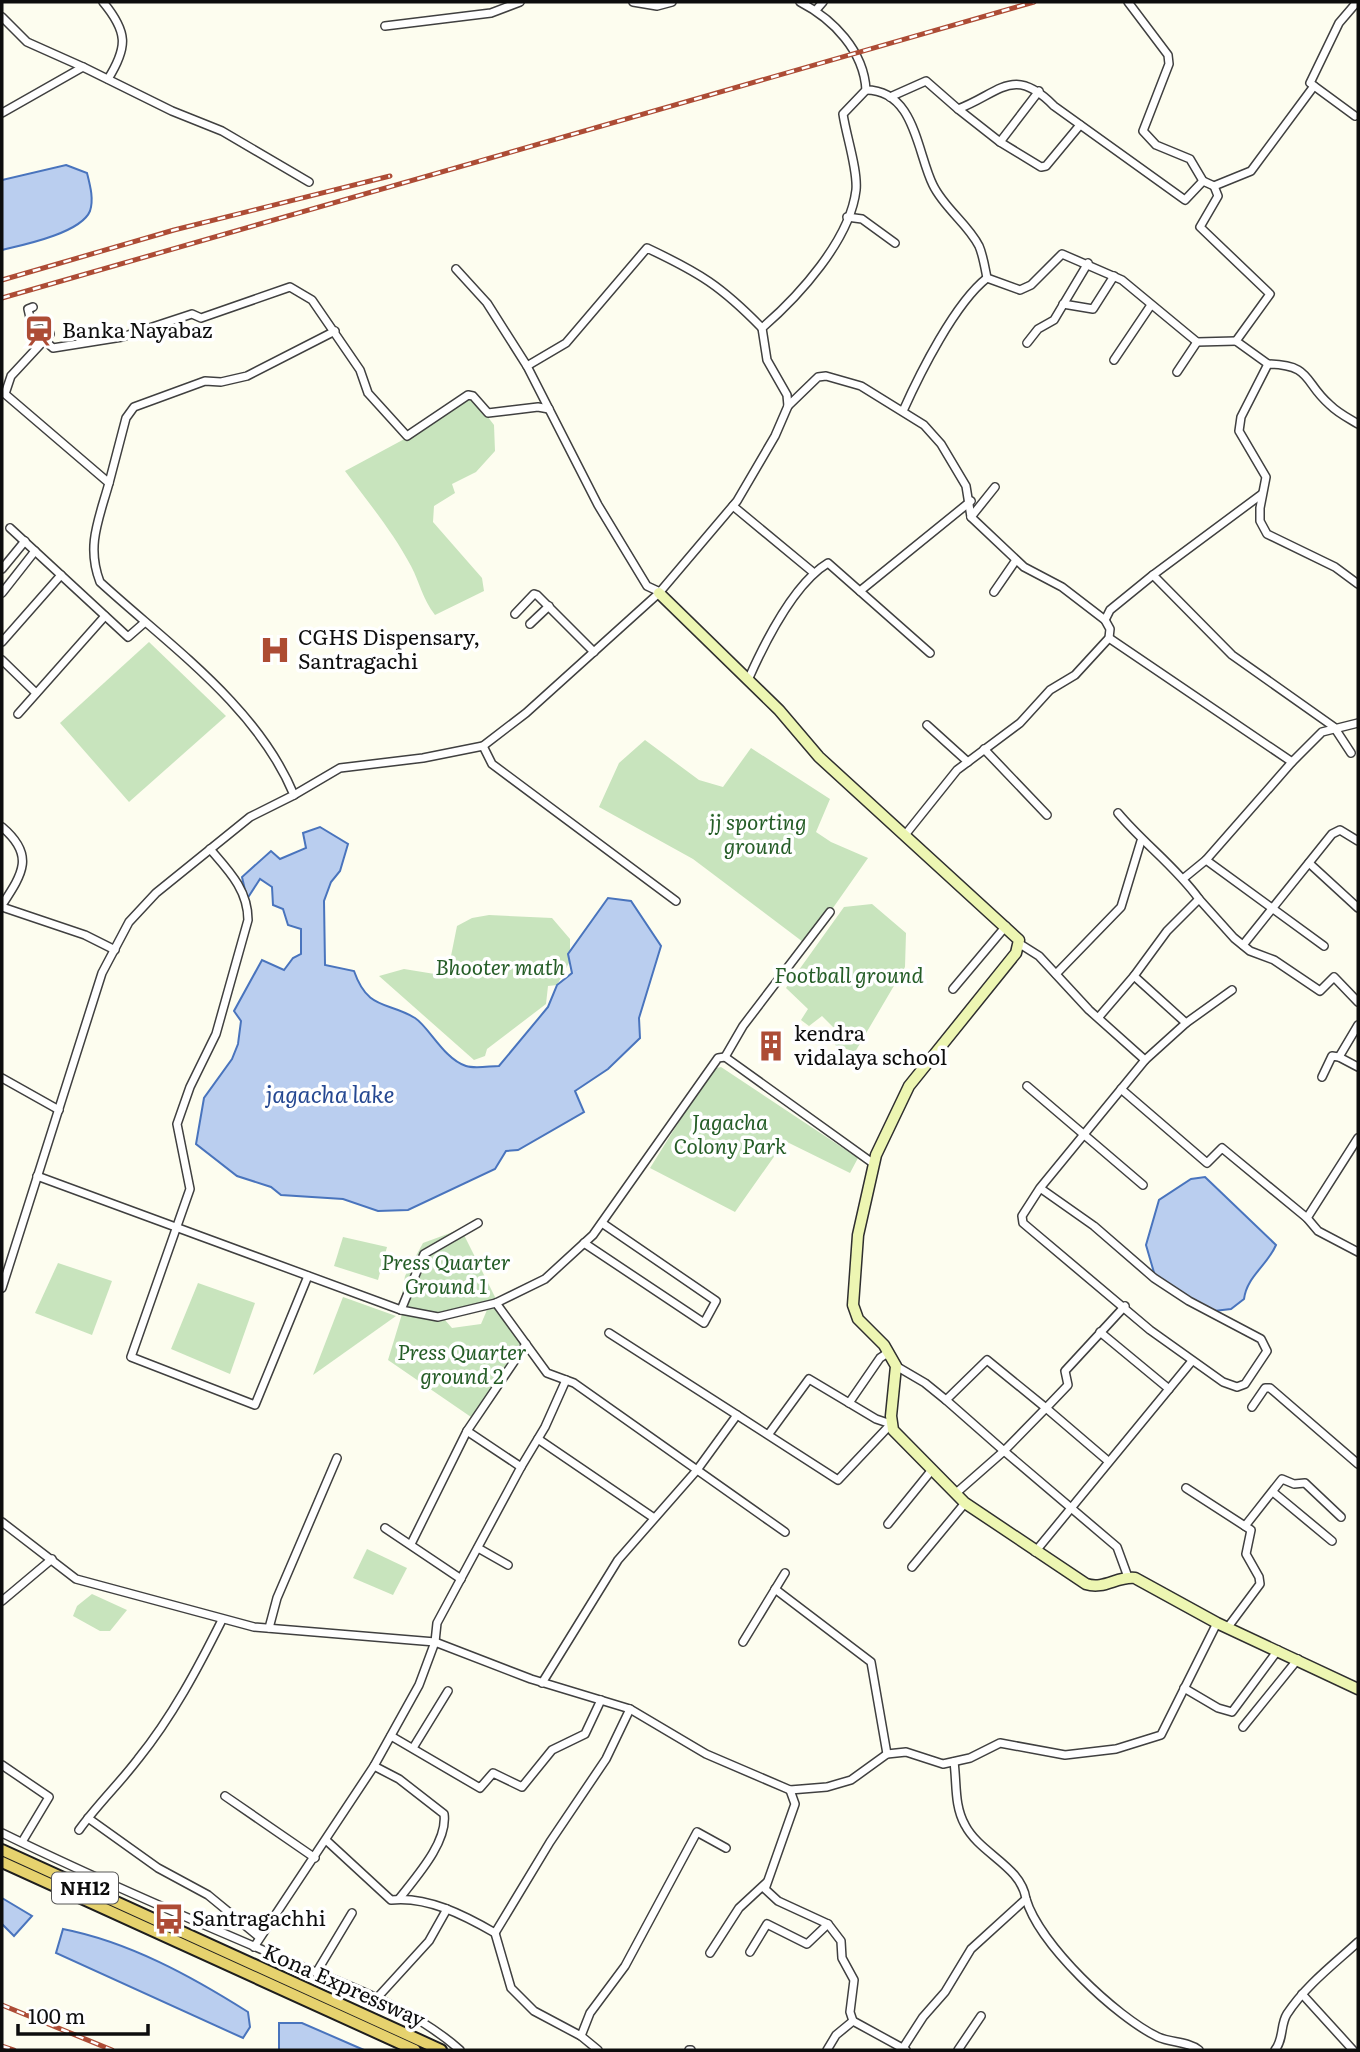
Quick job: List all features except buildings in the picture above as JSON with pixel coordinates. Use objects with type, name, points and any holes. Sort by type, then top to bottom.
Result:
[{"type":"highway","name":"Kona Expressway","points":[[2,1850],[415,2050]]},
{"type":"highway","name":"Kona Expressway","points":[[2,1862],[273,1981]]},
{"type":"highway","name":"Kona Expressway","points":[[288,1988],[441,2050]]},
{"type":"main road","points":[[660,593],[748,680],[819,757],[1006,926],[1020,944],[909,1086],[890,1123],[874,1164],[859,1235],[853,1305],[858,1319],[889,1352],[896,1366],[891,1424],[898,1436],[965,1503],[1035,1552],[1093,1587],[1128,1577],[1169,1594],[1222,1625],[1358,1689]]},
{"type":"street","points":[[103,2],[113,12],[123,46],[122,56],[108,79]]},
{"type":"street","points":[[385,26],[491,13],[520,2]]},
{"type":"street","points":[[633,2],[657,6],[672,2]]},
{"type":"street","points":[[762,328],[789,305],[825,259],[847,217],[856,188],[843,114],[866,90],[866,77],[852,47],[816,10],[800,2]]},
{"type":"street","points":[[816,10],[823,2]]},
{"type":"street","points":[[1128,2],[1168,55],[1169,64],[1143,131],[1156,145],[1191,159],[1203,181],[1214,186],[1218,196],[1200,228],[1269,294],[1236,341]]},
{"type":"street","points":[[1355,116],[1310,83],[1339,23],[1357,2]]},
{"type":"street","points":[[2,17],[27,41],[172,111],[222,131],[309,182]]},
{"type":"street","points":[[2,113],[83,67]]},
{"type":"street","points":[[890,97],[926,81],[1000,142],[1041,167],[1046,166],[1080,125]]},
{"type":"street","points":[[958,109],[991,90],[1023,85],[1039,91],[1080,125],[1185,200],[1203,181]]},
{"type":"street","points":[[1214,186],[1251,171],[1314,86]]},
{"type":"street","points":[[866,90],[876,90],[890,97],[914,126],[933,186],[979,246],[987,278]]},
{"type":"street","points":[[1000,142],[1039,91]]},
{"type":"street","points":[[847,217],[862,219],[895,243]]},
{"type":"street","points":[[527,366],[566,343],[647,248],[698,271],[726,291],[762,328],[766,360],[787,396],[788,406]]},
{"type":"street","points":[[987,278],[1020,289],[1031,285],[1062,254],[1088,263],[1114,276],[1197,342],[1236,341],[1268,364],[1283,365],[1308,376],[1329,405],[1358,424]]},
{"type":"street","points":[[1027,343],[1038,329],[1054,320],[1088,263]]},
{"type":"street","points":[[456,269],[487,303],[527,366],[598,505],[647,586],[660,593]]},
{"type":"street","points":[[1063,304],[1093,309],[1114,276]]},
{"type":"street","points":[[903,411],[917,379],[953,320],[987,278]]},
{"type":"street","points":[[43,339],[53,348],[122,337],[192,314],[201,318],[290,287],[312,300],[360,370],[368,393],[407,436],[468,395],[473,396],[488,413],[538,407],[549,409]]},
{"type":"street","points":[[1114,360],[1151,305]]},
{"type":"street","points":[[33,307],[28,309],[31,322],[45,319],[50,334],[11,376],[5,394],[109,483]]},
{"type":"street","points":[[294,795],[283,769],[264,737],[214,685],[100,582],[92,562],[95,533],[126,418],[134,407],[205,381],[221,382],[247,376],[335,331]]},
{"type":"street","points":[[1177,372],[1197,342]]},
{"type":"street","points":[[1268,364],[1241,417],[1239,431],[1266,477],[1260,521],[1267,534],[1335,566],[1358,584]]},
{"type":"street","points":[[2,1288],[102,973],[129,922],[156,893],[250,817],[340,768],[423,758],[483,746],[526,713],[660,593],[733,506],[775,436],[788,406],[818,377],[826,376],[861,386],[924,425],[942,444],[966,486],[971,501],[971,517],[1016,560],[1062,587],[1105,620],[1110,629],[1109,638],[1075,675],[1050,690],[1020,723],[957,770],[905,835]]},
{"type":"street","points":[[971,517],[995,487]]},
{"type":"street","points":[[1105,620],[1111,610],[1153,575],[1262,494]]},
{"type":"street","points":[[860,591],[971,501]]},
{"type":"street","points":[[733,506],[814,572]]},
{"type":"street","points":[[10,528],[128,637],[145,623]]},
{"type":"street","points":[[2,569],[25,541]]},
{"type":"street","points":[[2,593],[35,551]]},
{"type":"street","points":[[994,592],[1016,560]]},
{"type":"street","points":[[748,680],[762,649],[803,585],[814,572],[828,563],[930,653]]},
{"type":"street","points":[[2,642],[61,575]]},
{"type":"street","points":[[1153,575],[1231,655],[1334,727],[1351,753]]},
{"type":"street","points":[[515,614],[534,594],[594,652]]},
{"type":"street","points":[[530,624],[549,606]]},
{"type":"street","points":[[18,714],[105,615]]},
{"type":"street","points":[[1109,638],[1292,762]]},
{"type":"street","points":[[2,660],[36,693]]},
{"type":"street","points":[[1184,878],[1206,860],[1322,732],[1358,723]]},
{"type":"street","points":[[927,725],[968,762]]},
{"type":"street","points":[[483,746],[492,764],[677,901]]},
{"type":"street","points":[[984,749],[1047,815]]},
{"type":"street","points":[[1118,813],[1141,841],[1157,850],[1184,878],[1199,899],[1243,945],[1274,960],[1320,991],[1334,977],[1358,1002]]},
{"type":"street","points":[[2,827],[19,844],[24,858],[14,886],[2,906],[85,935],[115,950]]},
{"type":"street","points":[[1243,945],[1332,834],[1340,830],[1358,841]]},
{"type":"street","points":[[1056,974],[1121,907],[1141,841]]},
{"type":"street","points":[[211,849],[234,876],[248,903],[248,920],[216,1034],[190,1087],[177,1124],[190,1189],[174,1227],[131,1357],[255,1405],[308,1276]]},
{"type":"street","points":[[1206,860],[1324,946]]},
{"type":"street","points":[[1309,863],[1358,908]]},
{"type":"street","points":[[1098,1017],[1134,976],[1167,931],[1199,899]]},
{"type":"street","points":[[725,1057],[743,1026],[830,912]]},
{"type":"street","points":[[953,989],[1006,926]]},
{"type":"street","points":[[1020,944],[1039,956],[1098,1017],[1145,1060]]},
{"type":"street","points":[[1134,976],[1186,1023]]},
{"type":"street","points":[[1040,1188],[1094,1226],[1154,1278],[1189,1301],[1261,1339],[1267,1351],[1245,1384],[1237,1387],[1223,1382],[1192,1361],[1023,1223],[1022,1216],[1040,1188],[1145,1060],[1186,1023],[1232,989]]},
{"type":"street","points":[[1339,1057],[1358,1025]]},
{"type":"street","points":[[1322,1077],[1332,1056],[1358,1067]]},
{"type":"street","points":[[37,1176],[401,1310],[438,1317],[496,1303],[545,1279],[584,1243],[602,1223],[718,1058],[725,1057],[874,1164]]},
{"type":"street","points":[[2,1078],[59,1110]]},
{"type":"street","points":[[1027,1086],[1143,1185]]},
{"type":"street","points":[[1121,1089],[1207,1163],[1222,1148],[1307,1218],[1318,1231],[1358,1252]]},
{"type":"street","points":[[1307,1218],[1358,1138]]},
{"type":"street","points":[[401,1310],[424,1254],[431,1247],[478,1223]]},
{"type":"street","points":[[584,1243],[704,1323],[716,1301],[602,1223]]},
{"type":"street","points":[[496,1303],[547,1373],[566,1380],[785,1532]]},
{"type":"street","points":[[954,1494],[1004,1451],[1068,1385],[1065,1371],[1125,1306]]},
{"type":"street","points":[[609,1332],[737,1415],[768,1435],[838,1480],[891,1424],[809,1379],[768,1435]]},
{"type":"street","points":[[1100,1332],[1169,1389]]},
{"type":"street","points":[[411,1544],[467,1431],[526,1344]]},
{"type":"street","points":[[849,1403],[880,1358],[889,1352]]},
{"type":"street","points":[[946,1400],[987,1360],[1108,1461]]},
{"type":"street","points":[[1035,1552],[1068,1508],[1192,1361]]},
{"type":"street","points":[[896,1366],[925,1383],[946,1400],[1068,1508],[1117,1547],[1128,1577]]},
{"type":"street","points":[[254,1947],[316,1858],[391,1736],[419,1685],[435,1642],[437,1623],[538,1439],[566,1380]]},
{"type":"street","points":[[1252,1407],[1265,1388],[1270,1388],[1358,1464]]},
{"type":"street","points":[[542,1682],[618,1560],[697,1470],[737,1415]]},
{"type":"street","points":[[467,1431],[521,1468]]},
{"type":"street","points":[[538,1439],[654,1518]]},
{"type":"street","points":[[269,1628],[299,1543],[337,1458]]},
{"type":"street","points":[[888,1524],[931,1471]]},
{"type":"street","points":[[1245,1526],[1282,1479],[1294,1484],[1300,1481],[1341,1517]]},
{"type":"street","points":[[2,1522],[76,1579],[222,1620],[269,1628],[435,1642],[542,1682],[630,1709],[706,1754],[790,1790],[827,1787],[851,1780],[887,1754],[906,1752],[943,1764],[970,1758],[1000,1743],[1065,1755],[1116,1749],[1161,1735],[1184,1688],[1222,1625],[1260,1584],[1246,1554],[1252,1536],[1251,1530],[1186,1488]]},
{"type":"street","points":[[1273,1492],[1332,1541]]},
{"type":"street","points":[[912,1567],[965,1503]]},
{"type":"street","points":[[385,1528],[461,1579]]},
{"type":"street","points":[[478,1548],[508,1565]]},
{"type":"street","points":[[2,1601],[52,1559]]},
{"type":"street","points":[[743,1642],[785,1573]]},
{"type":"street","points":[[775,1589],[871,1662],[887,1754]]},
{"type":"street","points":[[79,1830],[139,1759],[194,1676],[222,1620]]},
{"type":"street","points":[[1184,1688],[1218,1708],[1232,1712],[1278,1650]]},
{"type":"street","points":[[1243,1727],[1298,1659]]},
{"type":"street","points":[[412,1748],[448,1690]]},
{"type":"street","points":[[391,1736],[480,1788],[494,1773],[522,1787],[552,1750],[585,1734],[601,1700]]},
{"type":"street","points":[[495,1933],[550,1842],[606,1759],[630,1709]]},
{"type":"street","points":[[954,1762],[955,1795],[965,1827],[997,1861],[1017,1877],[1024,1887],[1029,1911],[1044,1933],[1110,2007],[1158,2037],[1199,2050]]},
{"type":"street","points":[[2,1765],[49,1797],[22,1843]]},
{"type":"street","points":[[374,1766],[399,1779],[444,1814],[446,1826],[421,1869],[399,1899]]},
{"type":"street","points":[[790,1790],[795,1804],[765,1889],[778,1901],[828,1924],[841,1941],[842,1958],[854,1980],[850,2012],[853,2021],[905,2049],[923,2017],[945,1992],[971,1949],[1026,1899]]},
{"type":"street","points":[[225,1796],[316,1858]]},
{"type":"street","points":[[88,1818],[158,1868],[208,1895],[259,1937]]},
{"type":"street","points":[[580,2036],[590,2013],[625,1966],[697,1832],[726,1848]]},
{"type":"street","points":[[2,1833],[149,1903],[377,1998],[443,2035],[460,2050]]},
{"type":"street","points":[[327,1841],[375,1889],[391,1900],[415,1900],[447,1909],[495,1933],[511,1988],[534,2011],[580,2036],[598,2050]]},
{"type":"street","points":[[710,1952],[739,1908],[766,1883]]},
{"type":"street","points":[[377,1998],[429,1941],[447,1909]]},
{"type":"street","points":[[316,1973],[352,1913]]},
{"type":"street","points":[[750,1952],[767,1924],[807,1944],[828,1924]]},
{"type":"street","points":[[1275,2050],[1281,2044],[1285,2017],[1303,1994],[1358,1941]]},
{"type":"street","points":[[1303,1994],[1353,2050]]},
{"type":"street","points":[[958,2050],[981,2016]]},
{"type":"street","points":[[827,2050],[835,2035],[853,2021]]},
{"type":"green space","points":[[471,395],[494,425],[495,451],[476,472],[452,484],[455,493],[434,506],[433,522],[482,578],[484,591],[435,615],[396,541],[345,471],[423,429]]},
{"type":"green space","points":[[149,642],[226,716],[129,802],[60,723]]},
{"type":"green space","name":"jj sporting ground","points":[[645,740],[699,780],[723,787],[751,748],[830,799],[816,832],[831,842],[868,858],[807,945],[693,859],[599,807],[619,763]]},
{"type":"green space","name":"Football ground","points":[[872,904],[906,933],[905,967],[855,1052],[835,1045],[842,1036],[822,1016],[809,1026],[801,1020],[808,1009],[786,988],[844,907]]},
{"type":"green space","name":"Bhooter math","points":[[489,915],[552,918],[570,939],[570,961],[557,985],[548,986],[546,1004],[487,1049],[485,1056],[474,1060],[379,976],[404,969],[447,976],[457,926],[472,918]]},
{"type":"green space","name":"Jagacha Colony Park","points":[[721,1067],[858,1158],[850,1173],[785,1141],[735,1212],[650,1168],[712,1069]]},
{"type":"green space","name":"Press Quarter Ground 1","points":[[461,1229],[496,1299],[436,1313],[400,1306],[405,1276],[423,1243]]},
{"type":"green space","points":[[343,1237],[387,1247],[378,1280],[334,1266]]},
{"type":"green space","points":[[58,1263],[112,1281],[92,1335],[35,1313]]},
{"type":"green space","points":[[198,1283],[255,1303],[230,1374],[171,1349]]},
{"type":"green space","points":[[343,1297],[396,1316],[313,1375]]},
{"type":"green space","name":"Press Quarter ground 2","points":[[495,1308],[522,1345],[471,1417],[388,1360],[402,1314],[445,1320],[452,1328],[481,1324],[487,1310]]},
{"type":"green space","points":[[367,1549],[407,1568],[393,1595],[353,1578]]},
{"type":"green space","points":[[92,1594],[127,1610],[110,1631],[100,1631],[73,1616],[77,1606]]},
{"type":"water","points":[[66,165],[87,173],[92,202],[84,219],[64,232],[2,250],[2,180]]},
{"type":"water","name":"jagacha lake","points":[[320,827],[348,844],[340,871],[331,882],[324,901],[325,965],[354,971],[359,984],[372,999],[415,1018],[451,1057],[466,1066],[499,1066],[548,1007],[557,985],[572,973],[568,954],[608,898],[631,901],[661,946],[639,1018],[640,1038],[608,1069],[575,1091],[584,1112],[518,1150],[506,1151],[495,1169],[408,1210],[378,1211],[343,1199],[281,1195],[271,1187],[237,1176],[196,1144],[204,1098],[232,1059],[238,1044],[241,1021],[234,1011],[262,960],[284,970],[293,958],[301,954],[301,929],[288,925],[283,909],[273,905],[272,887],[260,879],[247,899],[242,877],[271,851],[280,859],[306,848],[303,833]]},
{"type":"water","points":[[1205,1177],[1276,1245],[1253,1277],[1244,1299],[1231,1309],[1214,1311],[1155,1276],[1146,1245],[1159,1200],[1191,1179]]},
{"type":"water","points":[[2,1898],[32,1916],[14,1936],[2,1924]]},
{"type":"water","points":[[63,1929],[112,1942],[182,1973],[248,2012],[250,2027],[243,2038],[56,1953]]},
{"type":"water","points":[[279,2023],[302,2023],[364,2050],[279,2050]]},
{"type":"railway","points":[[2,298],[1034,2]]},
{"type":"railway","points":[[2,280],[174,230],[390,176]]},
{"type":"railway","points":[[2,2005],[112,2050]]},
{"type":"railway","points":[[2,2046],[14,2050]]},
{"type":"place","name":"Banka Nayabaz","points":[[39,331]]},
{"type":"place","name":"CGHS Dispensary, Santragachi","points":[[275,650]]},
{"type":"place","name":"kendra vidalaya school","points":[[771,1046]]},
{"type":"place","name":"Santragachhi","points":[[169,1919]]}]
